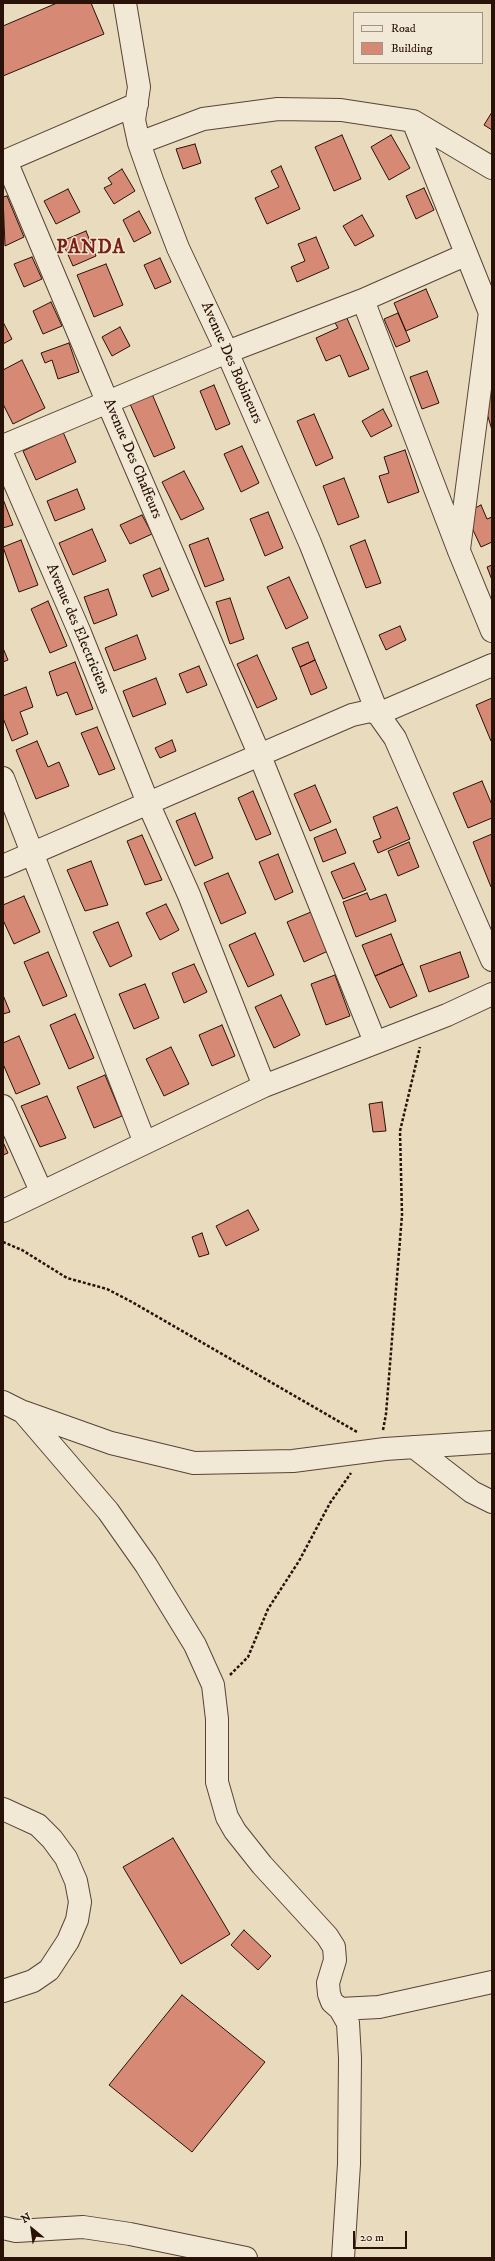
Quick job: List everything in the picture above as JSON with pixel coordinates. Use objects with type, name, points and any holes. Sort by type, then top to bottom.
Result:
[{"type":"street","name":"Avenue Des Bobineurs","points":[[125,3],[139,87],[134,120],[139,143],[178,248],[227,352],[310,543],[378,714],[395,738],[492,960]]},
{"type":"street","points":[[5,162],[137,104]]},
{"type":"street","points":[[139,143],[203,119],[278,109],[341,110],[413,121],[492,168]]},
{"type":"street","points":[[413,121],[465,255],[491,315],[459,551]]},
{"type":"street","name":"Avenue Des Chaffeurs","points":[[5,162],[260,756],[374,1042]]},
{"type":"street","points":[[3,446],[107,401],[227,352],[363,300],[465,255]]},
{"type":"street","points":[[363,300],[459,551],[492,631]]},
{"type":"street","name":"Avenue des Electriciens","points":[[3,456],[80,633],[148,803],[189,895],[264,1086]]},
{"type":"street","points":[[3,866],[352,715],[370,711],[378,714],[492,665]]},
{"type":"street","points":[[3,778],[146,1143]]},
{"type":"street","points":[[3,1211],[264,1086],[374,1042],[423,1025],[492,994]]},
{"type":"street","points":[[3,1106],[42,1191]]},
{"type":"street","points":[[3,1402],[23,1412],[111,1443],[194,1462],[293,1461],[374,1450],[464,1442],[492,1442]]},
{"type":"street","points":[[23,1412],[108,1511],[133,1547],[195,1645],[213,1685],[217,1719],[217,1782],[227,1817],[234,1831],[262,1865],[327,1936],[334,1947],[335,1960],[328,1983],[328,1994],[332,2002],[340,2009],[348,2023],[350,2058],[349,2164],[342,2258]]},
{"type":"street","points":[[414,1447],[472,1492],[492,1502]]},
{"type":"street","points":[[3,1810],[38,1825],[52,1839],[66,1858],[76,1880],[80,1902],[77,1920],[68,1941],[49,1970],[33,1981],[3,1991]]},
{"type":"street","points":[[340,2009],[379,2007],[492,1982]]},
{"type":"street","points":[[3,2228],[16,2231],[83,2227],[130,2234],[246,2258]]},
{"type":"path","points":[[213,1685],[234,1673],[248,1657],[268,1609],[299,1561],[330,1503],[353,1471],[379,1444],[386,1414],[397,1291],[402,1215],[400,1131],[416,1072],[423,1025]]},
{"type":"path","points":[[3,1242],[22,1250],[67,1278],[107,1289],[132,1302],[358,1433]]},
{"type":"building","points":[[57,3],[91,3],[104,34],[3,76],[3,26]]},
{"type":"building","points":[[492,112],[492,130],[484,125]]},
{"type":"building","points":[[342,135],[361,179],[334,191],[315,147]]},
{"type":"building","points":[[391,135],[410,168],[389,180],[371,147]]},
{"type":"building","points":[[195,144],[201,163],[183,169],[176,149]]},
{"type":"building","points":[[281,166],[300,209],[267,224],[255,198],[279,187],[271,171]]},
{"type":"building","points":[[122,169],[135,191],[114,204],[104,188],[112,184],[108,178]]},
{"type":"building","points":[[424,188],[434,210],[416,219],[406,196]]},
{"type":"building","points":[[68,189],[80,212],[56,224],[44,201]]},
{"type":"building","points":[[7,196],[24,237],[5,246],[3,197]]},
{"type":"building","points":[[139,211],[151,233],[134,242],[123,220]]},
{"type":"building","points":[[362,215],[374,236],[355,246],[343,226]]},
{"type":"building","points":[[86,231],[96,256],[73,266],[62,241]]},
{"type":"building","points":[[316,237],[329,268],[297,282],[291,267],[305,261],[298,244]]},
{"type":"building","points":[[32,257],[42,279],[24,287],[14,264]]},
{"type":"building","points":[[160,258],[171,282],[155,289],[144,265]]},
{"type":"building","points":[[106,264],[123,305],[94,317],[77,275]]},
{"type":"building","points":[[426,289],[438,317],[406,331],[394,303]]},
{"type":"building","points":[[51,302],[62,326],[43,334],[33,311]]},
{"type":"building","points":[[398,313],[410,341],[396,347],[384,319]]},
{"type":"building","points":[[346,316],[369,369],[349,377],[340,355],[326,361],[316,338],[338,328],[334,321]]},
{"type":"building","points":[[3,322],[12,339],[3,344]]},
{"type":"building","points":[[120,327],[130,346],[112,356],[102,337]]},
{"type":"building","points":[[69,343],[79,372],[58,379],[52,360],[45,363],[41,353]]},
{"type":"building","points":[[22,360],[45,408],[13,424],[3,404],[3,370]]},
{"type":"building","points":[[427,371],[439,403],[422,409],[410,377]]},
{"type":"building","points":[[214,385],[230,424],[216,430],[200,391]]},
{"type":"building","points":[[152,394],[175,448],[154,457],[130,404]]},
{"type":"building","points":[[492,394],[492,430],[482,397]]},
{"type":"building","points":[[383,409],[392,426],[371,437],[362,421]]},
{"type":"building","points":[[314,414],[333,458],[316,466],[297,421]]},
{"type":"building","points":[[63,432],[76,462],[36,480],[23,451]]},
{"type":"building","points":[[242,446],[259,483],[241,492],[224,454]]},
{"type":"building","points":[[405,450],[419,492],[388,503],[379,476],[389,473],[384,457]]},
{"type":"building","points":[[184,471],[204,509],[181,520],[162,482]]},
{"type":"building","points":[[344,478],[359,517],[338,525],[323,486]]},
{"type":"building","points":[[77,489],[85,509],[55,521],[47,501]]},
{"type":"building","points":[[3,499],[13,525],[3,528]]},
{"type":"building","points":[[481,505],[487,519],[492,517],[492,542],[481,547],[465,513]]},
{"type":"building","points":[[268,512],[283,548],[265,556],[250,519]]},
{"type":"building","points":[[142,515],[152,534],[130,544],[120,525]]},
{"type":"building","points":[[92,529],[106,561],[73,575],[59,543]]},
{"type":"building","points":[[208,538],[224,580],[205,587],[189,545]]},
{"type":"building","points":[[21,540],[38,585],[19,592],[3,547]]},
{"type":"building","points":[[365,540],[381,583],[366,588],[350,546]]},
{"type":"building","points":[[492,565],[492,580],[487,567]]},
{"type":"building","points":[[160,568],[169,590],[152,597],[143,575]]},
{"type":"building","points":[[289,577],[308,618],[286,629],[267,587]]},
{"type":"building","points":[[108,589],[117,615],[94,624],[84,597]]},
{"type":"building","points":[[230,598],[244,639],[230,644],[216,602]]},
{"type":"building","points":[[48,601],[67,646],[50,653],[31,609]]},
{"type":"building","points":[[400,626],[406,640],[386,650],[379,635]]},
{"type":"building","points":[[137,635],[146,659],[114,671],[105,648]]},
{"type":"building","points":[[308,642],[315,660],[300,667],[292,648]]},
{"type":"building","points":[[3,648],[8,660],[3,662]]},
{"type":"building","points":[[257,655],[277,699],[257,708],[237,664]]},
{"type":"building","points":[[315,660],[327,688],[311,695],[300,667]]},
{"type":"building","points":[[75,662],[93,709],[76,715],[67,692],[57,696],[49,672]]},
{"type":"building","points":[[199,666],[207,685],[187,693],[179,674]]},
{"type":"building","points":[[156,678],[166,704],[133,717],[123,691]]},
{"type":"building","points":[[26,687],[33,707],[20,712],[28,734],[12,741],[3,718],[3,696]]},
{"type":"building","points":[[492,698],[492,741],[491,741],[476,705]]},
{"type":"building","points":[[97,727],[115,769],[99,775],[81,733]]},
{"type":"building","points":[[172,740],[176,751],[160,758],[155,748]]},
{"type":"building","points":[[37,741],[48,767],[59,762],[69,786],[36,799],[16,750]]},
{"type":"building","points":[[482,781],[492,805],[492,818],[468,828],[453,793]]},
{"type":"building","points":[[315,785],[331,822],[310,831],[294,794]]},
{"type":"building","points":[[253,791],[271,834],[256,840],[238,798]]},
{"type":"building","points":[[397,807],[410,839],[378,853],[373,841],[381,838],[373,817]]},
{"type":"building","points":[[195,813],[213,858],[195,866],[176,821]]},
{"type":"building","points":[[336,829],[346,853],[323,862],[314,838]]},
{"type":"building","points":[[492,834],[492,887],[491,887],[473,842]]},
{"type":"building","points":[[142,835],[162,880],[145,885],[127,841]]},
{"type":"building","points":[[409,842],[419,867],[398,876],[388,851]]},
{"type":"building","points":[[278,854],[293,892],[275,900],[259,862]]},
{"type":"building","points":[[91,861],[108,905],[85,911],[67,870]]},
{"type":"building","points":[[354,863],[366,890],[343,899],[331,872]]},
{"type":"building","points":[[228,873],[246,913],[221,924],[204,883]]},
{"type":"building","points":[[367,893],[370,900],[386,894],[396,921],[356,937],[343,902]]},
{"type":"building","points":[[24,896],[40,932],[14,944],[3,920],[3,905]]},
{"type":"building","points":[[166,904],[179,930],[160,940],[146,913]]},
{"type":"building","points":[[311,912],[328,951],[304,962],[287,922]]},
{"type":"building","points":[[118,922],[132,956],[110,967],[93,932]]},
{"type":"building","points":[[255,933],[274,975],[248,987],[229,945]]},
{"type":"building","points":[[391,934],[403,964],[375,976],[362,945]]},
{"type":"building","points":[[48,952],[67,996],[43,1006],[24,962]]},
{"type":"building","points":[[460,952],[469,977],[429,992],[420,966]]},
{"type":"building","points":[[194,964],[207,992],[184,1003],[172,973]]},
{"type":"building","points":[[403,964],[417,996],[390,1008],[375,976]]},
{"type":"building","points":[[335,975],[350,1016],[326,1025],[311,984]]},
{"type":"building","points":[[145,984],[159,1018],[134,1029],[119,994]]},
{"type":"building","points":[[3,995],[10,1012],[3,1014]]},
{"type":"building","points":[[281,995],[300,1035],[274,1048],[255,1007]]},
{"type":"building","points":[[75,1014],[94,1058],[69,1069],[50,1025]]},
{"type":"building","points":[[222,1025],[235,1056],[212,1066],[199,1035]]},
{"type":"building","points":[[19,1036],[40,1084],[16,1094],[3,1064],[3,1043]]},
{"type":"building","points":[[171,1047],[189,1084],[164,1096],[146,1059]]},
{"type":"building","points":[[105,1075],[122,1116],[94,1128],[77,1087]]},
{"type":"building","points":[[47,1096],[66,1138],[40,1147],[21,1106]]},
{"type":"building","points":[[382,1102],[386,1131],[373,1132],[369,1104]]},
{"type":"building","points":[[3,1142],[8,1153],[3,1155]]},
{"type":"building","points":[[248,1210],[259,1230],[226,1246],[216,1226]]},
{"type":"building","points":[[202,1233],[209,1254],[199,1257],[192,1237]]},
{"type":"building","points":[[173,1838],[230,1934],[181,1964],[123,1867]]},
{"type":"building","points":[[244,1930],[271,1956],[258,1970],[231,1945]]},
{"type":"building","points":[[182,1995],[265,2062],[192,2152],[109,2085]]},
{"type":"district","name":"PANDA","points":[[91,249]]}]
